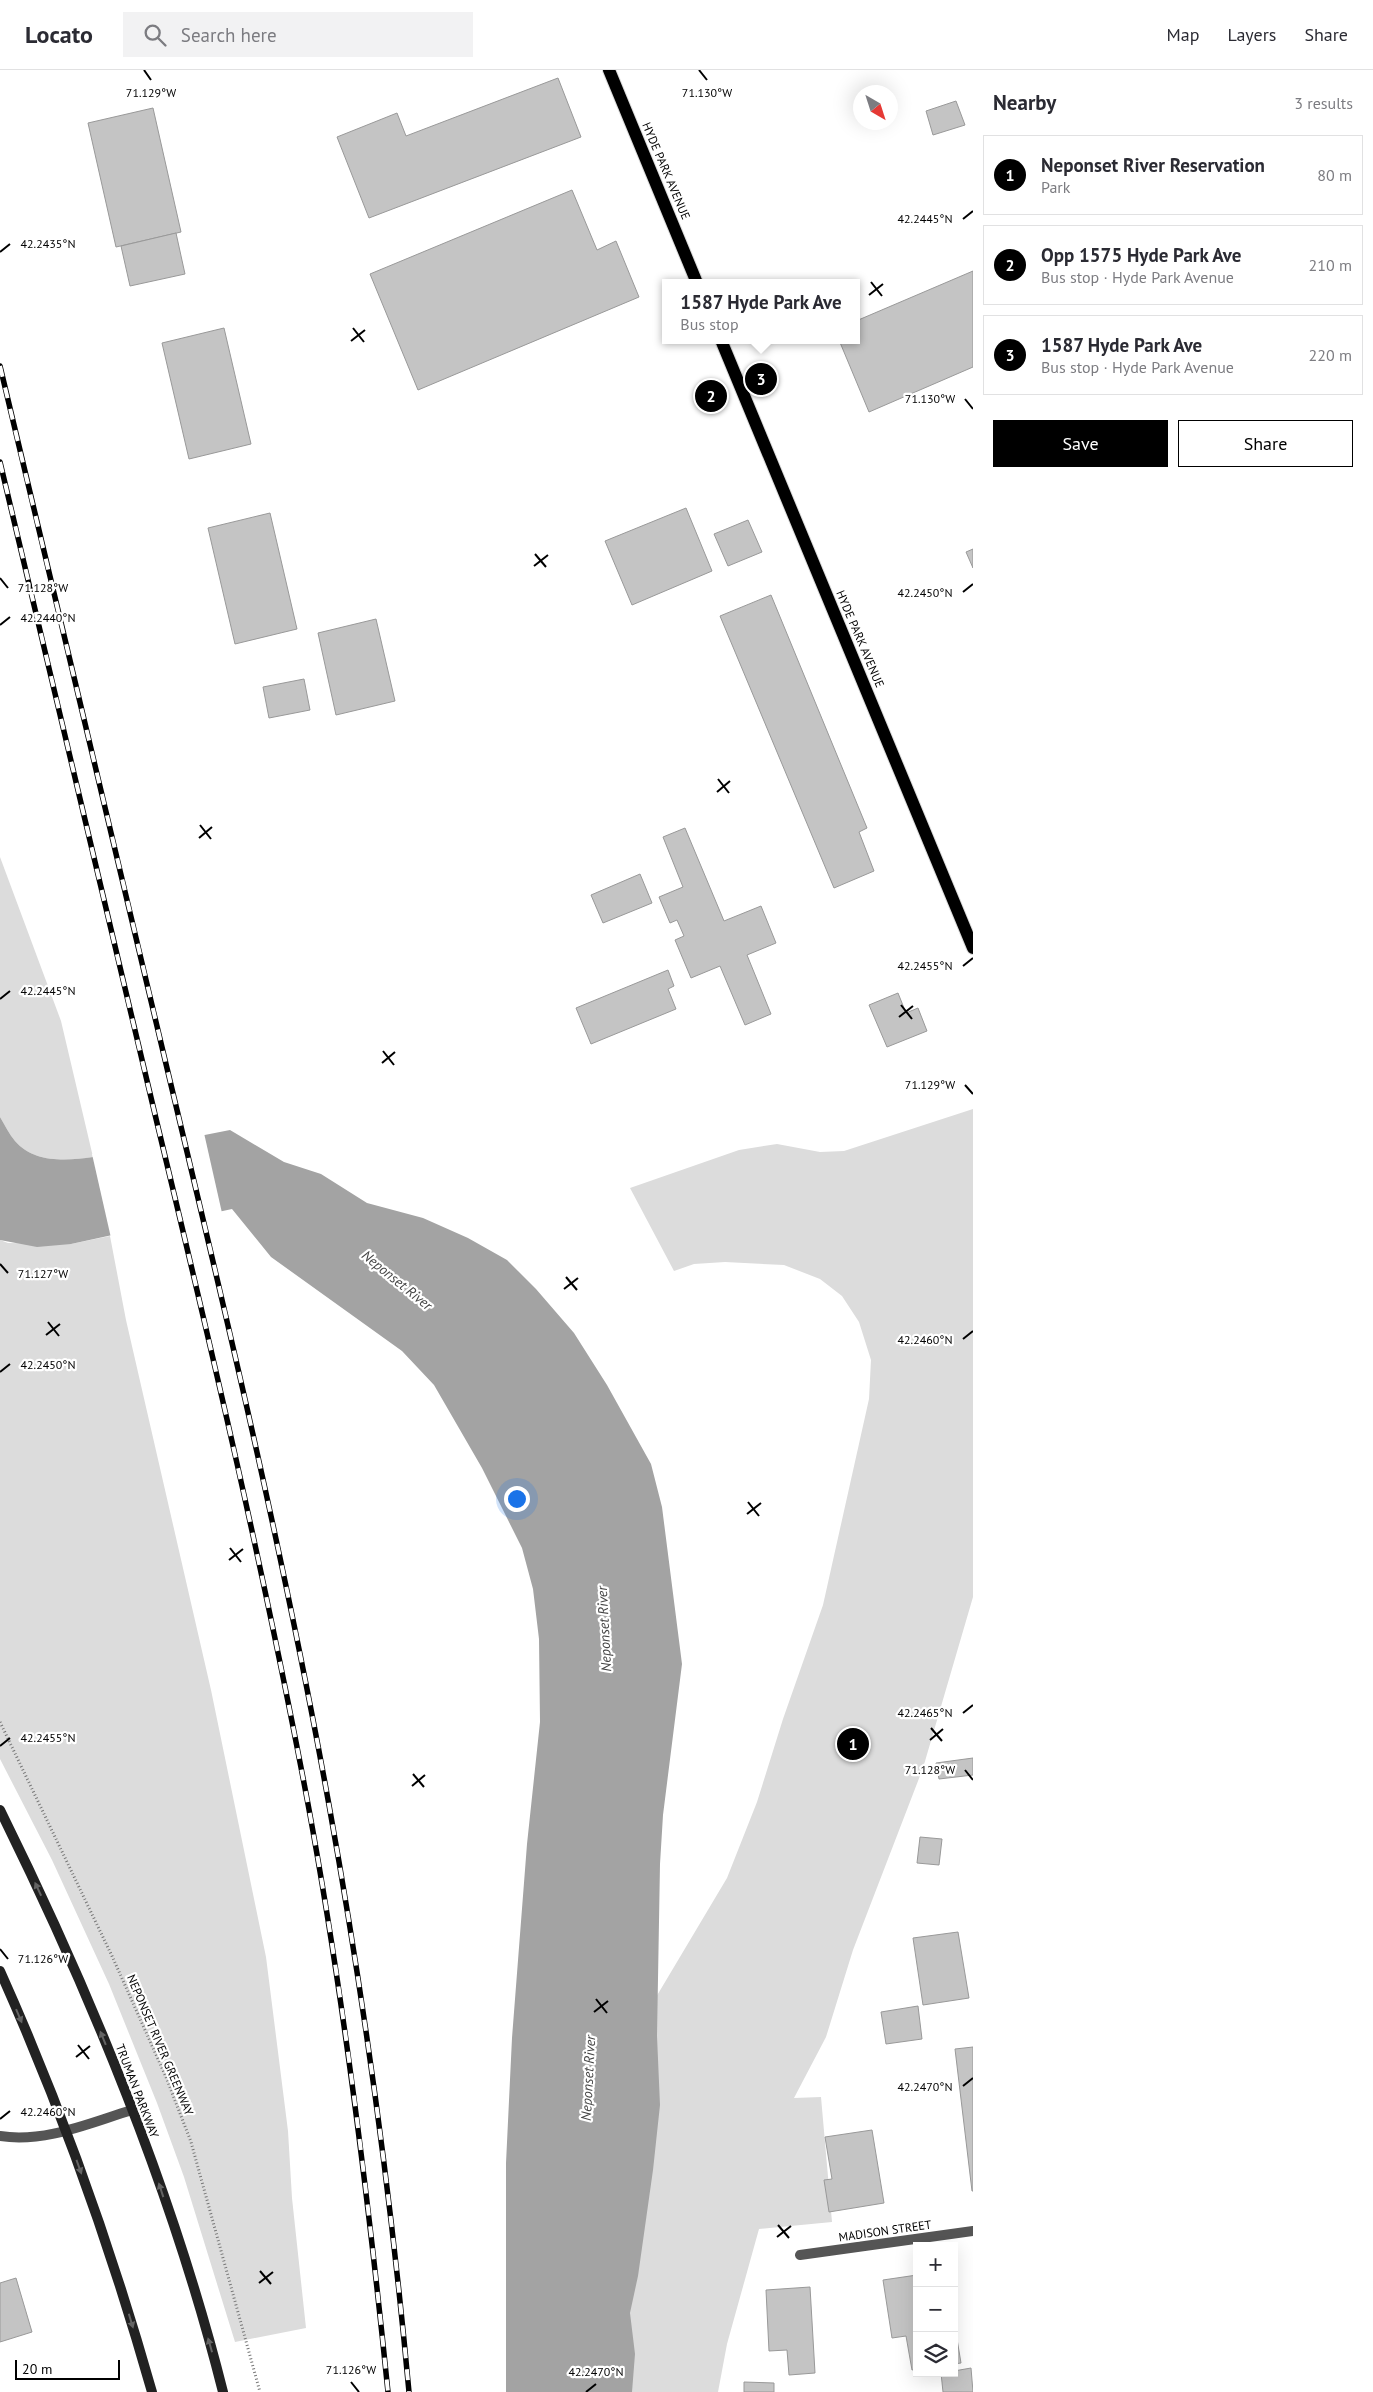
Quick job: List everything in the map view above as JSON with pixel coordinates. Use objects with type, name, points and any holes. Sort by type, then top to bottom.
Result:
[{"type":"main road","name":"HYDE PARK AVENUE","points":[[609,70],[695,279]]},
{"type":"main road","name":"HYDE PARK AVENUE","points":[[723,344],[973,948]]},
{"type":"main road","name":"TRUMAN PARKWAY","points":[[0,1810],[77,1976],[132,2110],[182,2255],[223,2392]]},
{"type":"main road","points":[[0,1971],[66,2130],[116,2273],[152,2392]]},
{"type":"street","points":[[0,2136],[31,2138],[66,2130],[132,2110]]},
{"type":"street","name":"MADISON STREET","points":[[800,2255],[973,2231]]},
{"type":"path","name":"NEPONSET RIVER GREENWAY","points":[[0,1722],[112,1956],[184,2123],[226,2265],[260,2392]]},
{"type":"shaded area","points":[[0,857],[61,1021],[93,1157],[51,1159],[31,1153],[15,1141],[0,1117]]},
{"type":"shaded area","points":[[973,1109],[973,1597],[923,1768],[853,1950],[826,2037],[794,2098],[821,2097],[832,2222],[759,2229],[727,2344],[718,2392],[519,2392],[643,2019],[727,1878],[757,1802],[783,1719],[823,1605],[869,1399],[871,1360],[859,1322],[842,1296],[820,1279],[784,1265],[725,1262],[694,1264],[674,1271],[630,1188],[739,1150],[777,1144],[820,1152],[844,1151]]},
{"type":"shaded area","points":[[110,1236],[126,1320],[211,1690],[266,1957],[288,2131],[292,2198],[306,2328],[235,2342],[184,2177],[157,2103],[109,1984],[52,1860],[0,1759],[0,1240],[8,1243],[71,1244]]},
{"type":"water","name":"Neponset River","points":[[0,1117],[15,1141],[23,1148],[41,1157],[51,1159],[93,1157],[230,1130],[284,1162],[321,1174],[367,1203],[423,1218],[468,1238],[507,1260],[536,1289],[574,1333],[607,1385],[651,1464],[662,1507],[682,1664],[663,1815],[660,1864],[657,2036],[660,2105],[638,2276],[630,2313],[635,2354],[632,2392],[506,2392],[506,2163],[512,2038],[527,1844],[540,1722],[539,1639],[533,1589],[522,1548],[482,1468],[434,1385],[402,1351],[271,1257],[232,1209],[71,1244],[37,1247],[0,1240]]},
{"type":"pier","points":[[204,1133],[222,1213],[111,1238],[92,1154]]},
{"type":"building","points":[[558,78],[581,137],[369,218],[337,137],[397,113],[406,136]]},
{"type":"building","points":[[956,101],[965,125],[933,135],[926,111]]},
{"type":"building","points":[[153,108],[181,232],[116,247],[88,123]]},
{"type":"building","points":[[572,190],[597,250],[616,241],[639,297],[418,390],[370,274]]},
{"type":"building","points":[[176,233],[185,274],[130,286],[121,246]]},
{"type":"building","points":[[973,271],[973,367],[869,412],[841,344],[860,344],[860,319]]},
{"type":"building","points":[[224,328],[251,444],[189,459],[162,343]]},
{"type":"building","points":[[686,508],[712,571],[632,605],[605,541]]},
{"type":"building","points":[[270,513],[297,629],[235,644],[208,528]]},
{"type":"building","points":[[748,520],[762,552],[728,566],[714,534]]},
{"type":"building","points":[[973,549],[973,568],[966,552]]},
{"type":"building","points":[[771,595],[867,828],[859,832],[874,871],[834,888],[720,616]]},
{"type":"building","points":[[376,619],[395,701],[336,715],[318,633]]},
{"type":"building","points":[[304,679],[310,710],[269,718],[263,687]]},
{"type":"building","points":[[685,828],[724,921],[761,906],[776,943],[747,955],[771,1014],[745,1025],[720,966],[691,978],[675,940],[684,936],[677,920],[670,923],[659,897],[683,887],[663,837]]},
{"type":"building","points":[[640,874],[652,903],[603,923],[591,895]]},
{"type":"building","points":[[668,970],[674,986],[668,989],[676,1009],[591,1044],[576,1008]]},
{"type":"building","points":[[898,993],[906,1013],[918,1008],[927,1031],[887,1047],[869,1005]]},
{"type":"building","points":[[973,1758],[973,1775],[939,1779],[936,1763]]},
{"type":"building","points":[[920,1837],[942,1839],[939,1865],[917,1863]]},
{"type":"building","points":[[958,1932],[969,1998],[923,2005],[913,1938]]},
{"type":"building","points":[[918,2006],[922,2039],[886,2044],[881,2012]]},
{"type":"building","points":[[973,2047],[973,2191],[972,2191],[955,2049]]},
{"type":"building","points":[[872,2130],[884,2203],[829,2212],[824,2180],[832,2179],[825,2137]]},
{"type":"building","points":[[913,2276],[913,2370],[906,2336],[892,2338],[883,2280]]},
{"type":"building","points":[[16,2278],[32,2332],[0,2342],[0,2283]]},
{"type":"building","points":[[810,2287],[815,2373],[789,2375],[787,2350],[769,2351],[766,2290]]},
{"type":"building","points":[[958,2345],[961,2363],[958,2363]]},
{"type":"building","points":[[971,2368],[973,2392],[943,2392],[941,2377],[958,2377],[958,2370]]},
{"type":"building","points":[[744,2382],[774,2383],[774,2392],[744,2392]]},
{"type":"railway","points":[[0,366],[232,1341],[293,1619],[342,1878],[365,2024],[394,2245],[409,2392]]},
{"type":"railway","points":[[0,462],[218,1380],[274,1634],[308,1804],[344,2023],[372,2244],[388,2392]]},
{"type":"place","name":"1587 Hyde Park Ave","points":[[761,379]]},
{"type":"place","name":"Opp 1575 Hyde Park Ave","points":[[711,396]]},
{"type":"place","name":"Neponset River Reservation","points":[[853,1744]]}]
